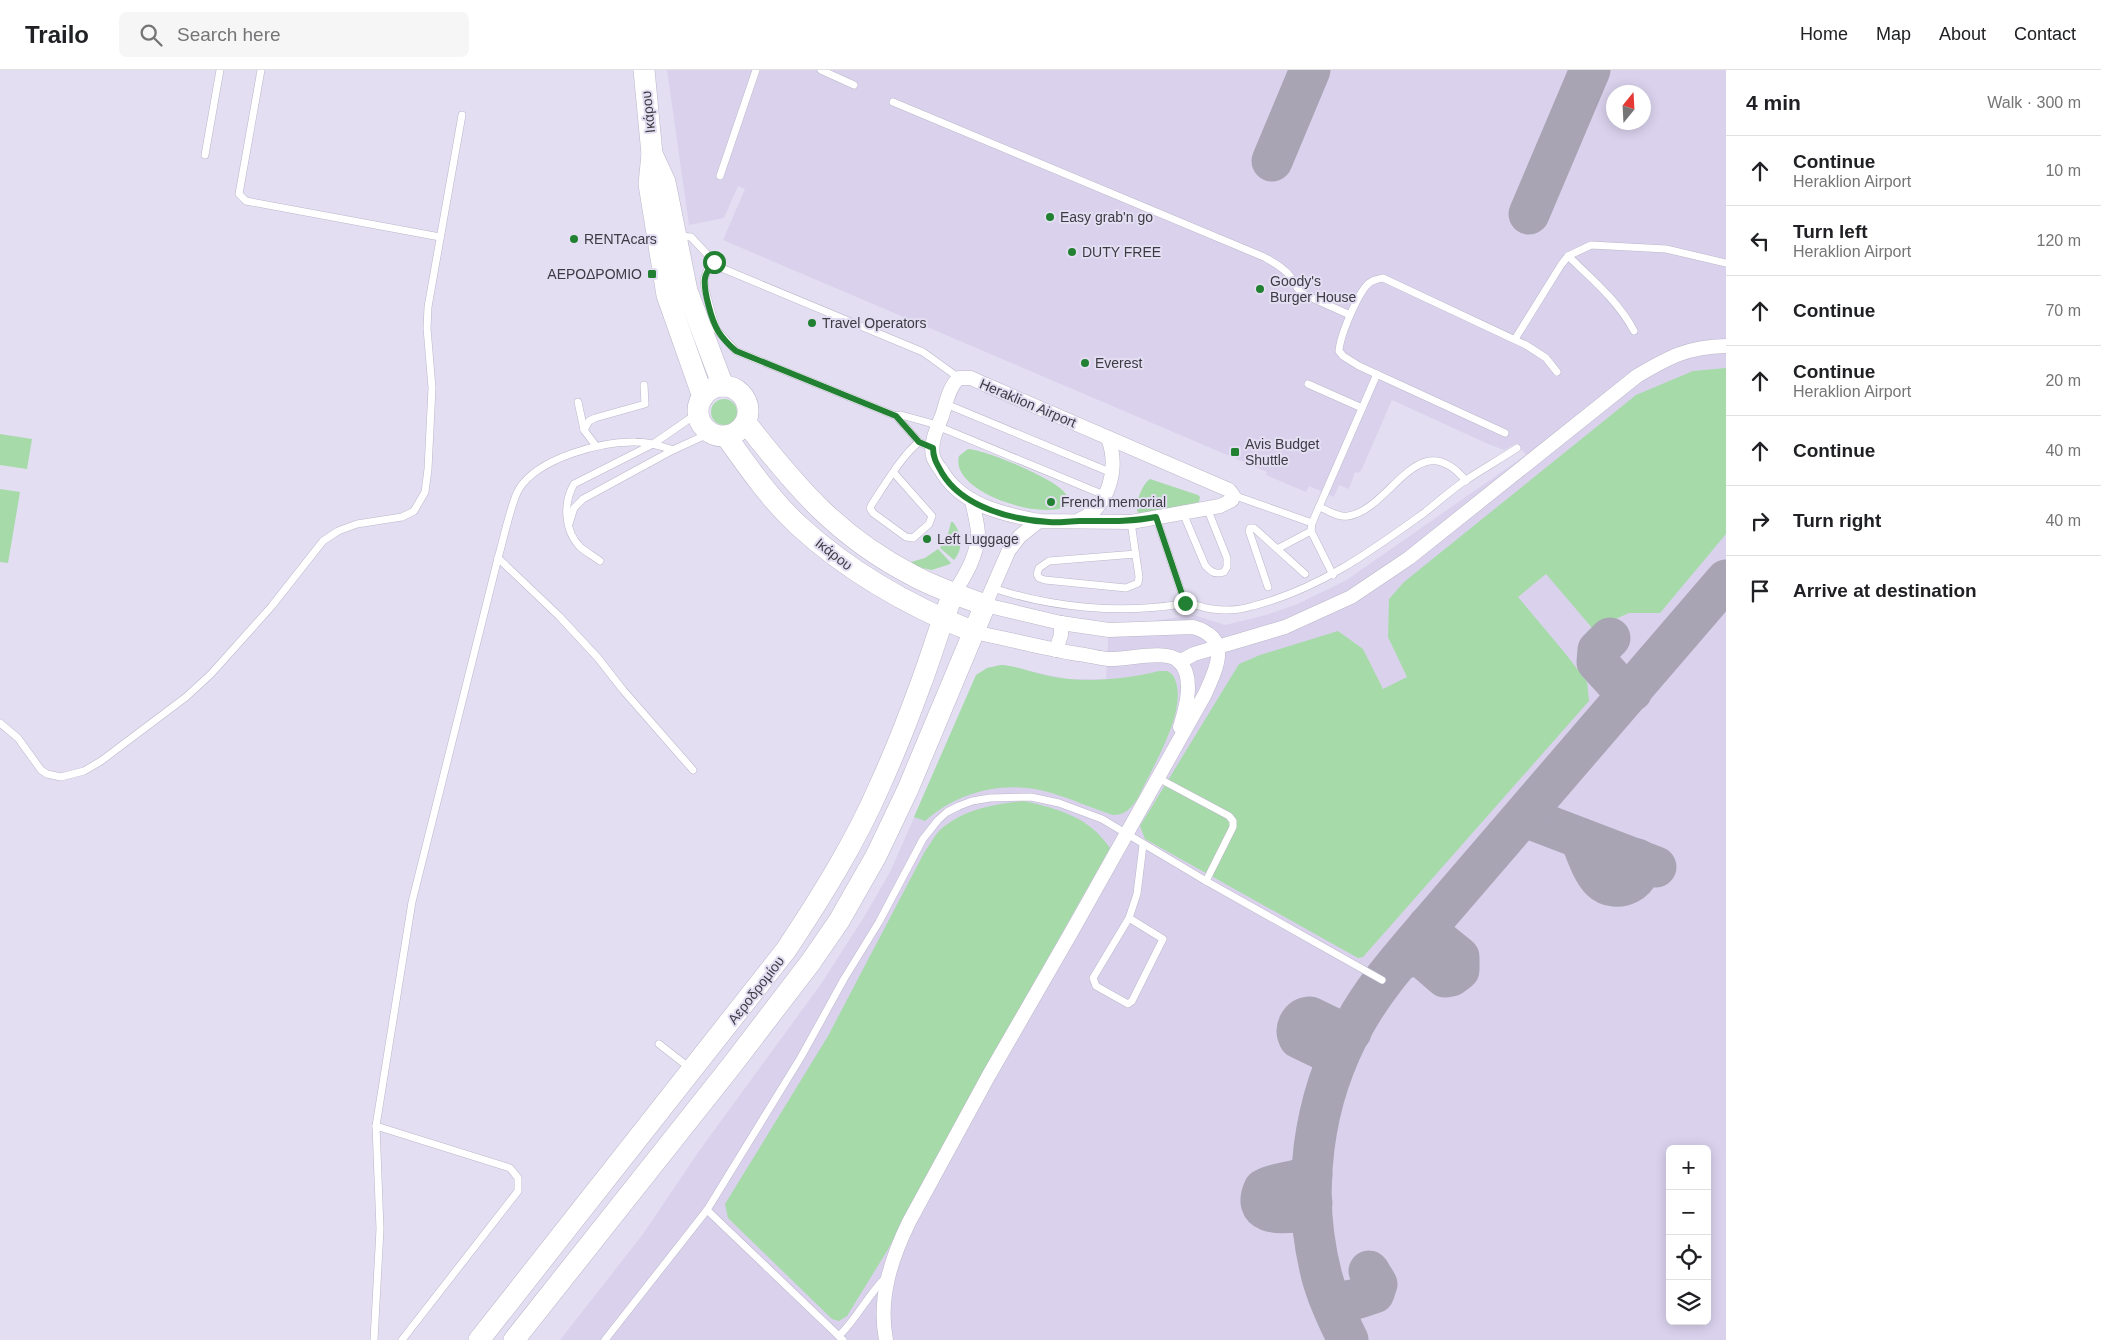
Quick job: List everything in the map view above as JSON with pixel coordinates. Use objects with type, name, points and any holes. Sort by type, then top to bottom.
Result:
[{"type":"main road","name":"Ικάρου","points":[[644,70],[652,154],[649,184],[667,295],[700,405]]},
{"type":"main road","name":"Ικάρου","points":[[652,154],[665,182],[687,292],[723,386]]},
{"type":"main road","points":[[723,386],[739,392],[745,398],[748,415],[746,423],[734,434],[718,434],[700,420],[700,405],[708,391],[723,386]]},
{"type":"main road","name":"Ικάρου","points":[[746,423],[783,470],[818,508],[847,534],[878,556],[916,577],[954,593],[989,596]]},
{"type":"main road","name":"Ικάρου","points":[[718,434],[797,524],[832,554],[881,587],[942,619],[974,632]]},
{"type":"main road","name":"Αεροδρομίου","points":[[479,1340],[693,1071],[786,950],[823,894],[852,845],[880,785],[904,728],[942,619],[954,593]]},
{"type":"main road","name":"Αεροδρομίου","points":[[514,1340],[732,1065],[810,963],[839,921],[876,856],[908,788],[989,596]]},
{"type":"street","points":[[1179,662],[1194,654],[1285,627],[1351,597],[1409,558],[1637,376],[1689,350],[1726,346]]},
{"type":"street","points":[[959,378],[955,381],[938,426],[933,457],[947,481],[972,500],[1012,516],[1039,521],[1131,522],[1228,504],[1232,500],[1233,495]]},
{"type":"street","name":"Heraklion Airport","points":[[959,378],[970,378],[1229,490],[1233,495]]},
{"type":"street","points":[[1076,521],[1084,518],[1098,507],[1104,496],[1112,474],[1113,456],[1108,438]]},
{"type":"street","points":[[954,593],[968,570],[977,546],[978,534],[972,500]]},
{"type":"street","points":[[886,1340],[883,1316],[888,1275],[898,1245],[920,1199],[1158,778],[1208,686],[1218,662],[1218,647],[1212,637],[1204,630],[1193,626],[1109,630],[1061,624],[989,596],[1009,550],[1020,536],[1039,521]]},
{"type":"street","points":[[1056,650],[1061,635],[1061,624]]},
{"type":"street","points":[[974,632],[1108,659],[1162,655],[1179,662],[1184,670],[1188,688],[1183,716],[1172,751]]},
{"type":"lane","points":[[205,155],[220,70]]},
{"type":"lane","points":[[261,70],[239,194],[246,201],[440,237]]},
{"type":"lane","points":[[720,176],[756,70]]},
{"type":"lane","points":[[821,70],[854,84]]},
{"type":"lane","points":[[893,102],[1264,257],[1281,266],[1301,293],[1350,315]]},
{"type":"lane","points":[[0,723],[18,738],[41,770],[47,774],[62,777],[84,771],[101,761],[178,703],[211,674],[272,607],[324,540],[357,524],[402,517],[414,511],[422,499],[428,478],[432,388],[427,317],[462,115]]},
{"type":"lane","name":"Heraklion Airport","points":[[676,236],[691,237],[720,267],[922,352],[959,378]]},
{"type":"lane","points":[[1515,340],[1568,256],[1591,245],[1666,249],[1726,263]]},
{"type":"lane","points":[[1568,256],[1606,292],[1634,331]]},
{"type":"lane","points":[[714,262],[707,271],[704,280],[705,289],[716,329],[736,351],[896,416],[910,417],[938,426],[1104,496]]},
{"type":"lane","points":[[1505,433],[1359,366],[1343,356],[1339,351],[1350,315],[1368,284],[1383,278],[1515,340],[1546,358],[1557,372]]},
{"type":"lane","points":[[1333,575],[1311,531],[1312,522],[1377,374]]},
{"type":"lane","points":[[1308,384],[1362,408]]},
{"type":"lane","points":[[584,430],[589,421],[595,418],[645,404],[644,385]]},
{"type":"lane","points":[[578,402],[584,430],[596,446]]},
{"type":"lane","points":[[946,404],[1112,474]]},
{"type":"lane","points":[[600,561],[581,548],[569,526],[566,509],[568,494],[574,484],[653,444],[700,405]]},
{"type":"lane","points":[[896,416],[919,442],[933,448]]},
{"type":"lane","points":[[569,526],[574,508],[583,498],[673,450],[718,434]]},
{"type":"lane","points":[[374,1340],[380,1228],[376,1126],[412,902],[498,558],[518,490],[527,479],[542,467],[596,446],[636,442],[653,444],[673,450]]},
{"type":"lane","points":[[894,473],[932,516],[929,524],[913,538],[906,537],[873,513],[870,508],[894,473],[913,446],[919,442]]},
{"type":"lane","points":[[989,596],[1011,594],[1064,604],[1113,610],[1185,603],[1214,610],[1235,610],[1276,599],[1333,575],[1466,481],[1517,448]]},
{"type":"lane","points":[[1319,507],[1338,515],[1348,516],[1364,510],[1418,464],[1430,460],[1439,461],[1451,467],[1466,481]]},
{"type":"lane","points":[[1233,495],[1312,522]]},
{"type":"lane","points":[[1183,513],[1205,565],[1211,572],[1218,574],[1224,572],[1228,558],[1207,508]]},
{"type":"lane","points":[[1156,517],[1185,603]]},
{"type":"lane","points":[[1131,522],[1136,554],[1139,577],[1138,583],[1132,587],[1045,580],[1039,578],[1037,574],[1039,568],[1049,561],[1136,554]]},
{"type":"lane","points":[[1268,587],[1249,529],[1254,528],[1279,548],[1305,574]]},
{"type":"lane","points":[[1279,548],[1311,531]]},
{"type":"lane","points":[[498,558],[566,623],[693,770]]},
{"type":"lane","points":[[1158,778],[1229,816],[1233,822],[1233,827],[1206,881]]},
{"type":"lane","points":[[605,1340],[707,1210],[801,1057],[840,986],[879,922],[923,839],[947,812],[972,801],[1003,796],[1046,799],[1066,805],[1102,819],[1143,845],[1382,980]]},
{"type":"lane","points":[[1129,918],[1163,939],[1132,1001],[1128,1004],[1096,986],[1093,978],[1129,918],[1137,894],[1143,845]]},
{"type":"lane","points":[[659,1044],[693,1071]]},
{"type":"lane","points":[[376,1126],[510,1168],[518,1178],[518,1191],[402,1340]]},
{"type":"lane","points":[[707,1210],[841,1338],[874,1288],[888,1275]]},
{"type":"shaded area","points":[[667,70],[1726,70],[1726,1340],[560,1340],[643,1234],[699,1151],[821,984],[864,917],[890,872],[977,675],[987,668],[1001,665],[1068,679],[1106,679],[1109,624],[1140,623],[1194,615],[1225,625],[1266,615],[1295,605],[1345,581],[1526,455],[1517,443],[1504,450],[1392,400],[1361,471],[1355,472],[1349,489],[1339,485],[1334,497],[1309,486],[1306,492],[1266,475],[1267,472],[723,240],[745,189],[738,186],[724,218],[689,225]]},
{"type":"green space","points":[[1726,368],[1726,534],[1660,613],[1629,613],[1593,629],[1546,574],[1518,597],[1587,682],[1589,701],[1363,957],[1358,958],[1145,839],[1140,826],[1239,664],[1260,655],[1338,631],[1363,649],[1383,689],[1407,677],[1388,637],[1389,599],[1404,582],[1636,395],[1693,371]]},
{"type":"green space","points":[[724,399],[733,403],[737,412],[733,421],[724,425],[715,421],[711,412],[715,403]]},
{"type":"green space","points":[[0,434],[32,439],[27,469],[0,465]]},
{"type":"green space","points":[[968,449],[977,450],[1002,459],[1043,477],[1064,492],[1068,498],[1068,505],[1057,509],[1040,510],[1001,501],[983,492],[969,482],[960,469],[959,456]]},
{"type":"green space","points":[[1150,479],[1198,495],[1200,497],[1199,502],[1143,515],[1138,513],[1137,505],[1140,495],[1144,485]]},
{"type":"green space","points":[[0,489],[20,492],[8,563],[0,562]]},
{"type":"green space","points":[[951,522],[956,527],[961,541],[959,551],[954,560],[940,548],[947,538]]},
{"type":"green space","points":[[938,549],[950,564],[932,570],[913,566],[911,562],[925,558]]},
{"type":"green space","points":[[1001,665],[1054,677],[1080,680],[1120,678],[1159,671],[1167,671],[1172,674],[1177,687],[1174,719],[1160,754],[1138,798],[1128,810],[1121,814],[1113,815],[1048,792],[1015,787],[999,788],[967,795],[952,802],[925,821],[914,817],[976,675],[987,668]]},
{"type":"green space","points":[[1024,801],[1061,811],[1083,822],[1102,837],[1110,848],[959,1116],[887,1251],[847,1316],[839,1321],[832,1319],[728,1218],[725,1204],[828,1036],[924,853],[936,835],[949,823],[969,812],[990,806]]},
{"type":"taxiway","points":[[1272,161],[1310,70]]},
{"type":"taxiway","points":[[1529,214],[1590,70]]},
{"type":"taxiway","points":[[1348,1340],[1330,1301],[1322,1277],[1315,1245],[1311,1180],[1314,1147],[1320,1115],[1340,1052],[1355,1023],[1392,969],[1726,580]]},
{"type":"taxiway","points":[[1610,638],[1598,650],[1597,662],[1618,685],[1632,691]]},
{"type":"taxiway","points":[[1529,811],[1533,820],[1656,867]]},
{"type":"taxiway","points":[[1580,838],[1594,871],[1607,884],[1622,886],[1634,879],[1638,874],[1637,859]]},
{"type":"taxiway","points":[[1398,962],[1412,956],[1418,957],[1428,962],[1445,977],[1451,976],[1459,970],[1459,957],[1433,936],[1428,926]]},
{"type":"taxiway","points":[[1336,1062],[1330,1053],[1299,1038],[1297,1031],[1299,1024],[1303,1019],[1310,1017],[1341,1032],[1351,1032]]},
{"type":"taxiway","points":[[1312,1174],[1264,1189],[1261,1199],[1262,1205],[1266,1209],[1280,1213],[1304,1212],[1312,1203]]},
{"type":"taxiway","points":[[1328,1295],[1334,1299],[1345,1301],[1374,1293],[1377,1284],[1369,1271]]},
{"type":"place","name":"Easy grab'n go","points":[[1050,217]]},
{"type":"place","name":"RENTAcars","points":[[574,239]]},
{"type":"place","name":"DUTY FREE","points":[[1072,252]]},
{"type":"place","name":"ΑΕΡΟΔΡΟΜΙΟ","points":[[652,274]]},
{"type":"place","name":"Goody's Burger House","points":[[1260,289]]},
{"type":"place","name":"Travel Operators","points":[[812,323]]},
{"type":"place","name":"Everest","points":[[1085,363]]},
{"type":"place","name":"Avis Budget Shuttle","points":[[1235,452]]},
{"type":"place","name":"French memorial","points":[[1051,502]]},
{"type":"place","name":"Left Luggage","points":[[927,539]]},
{"type":"route","points":[[714,262],[707,271],[704,280],[705,289],[716,329],[736,351],[896,416],[919,442],[933,448],[933,457],[947,481],[958,491],[990,509],[1012,516],[1050,522],[1131,522],[1156,517],[1185,603]]}]
